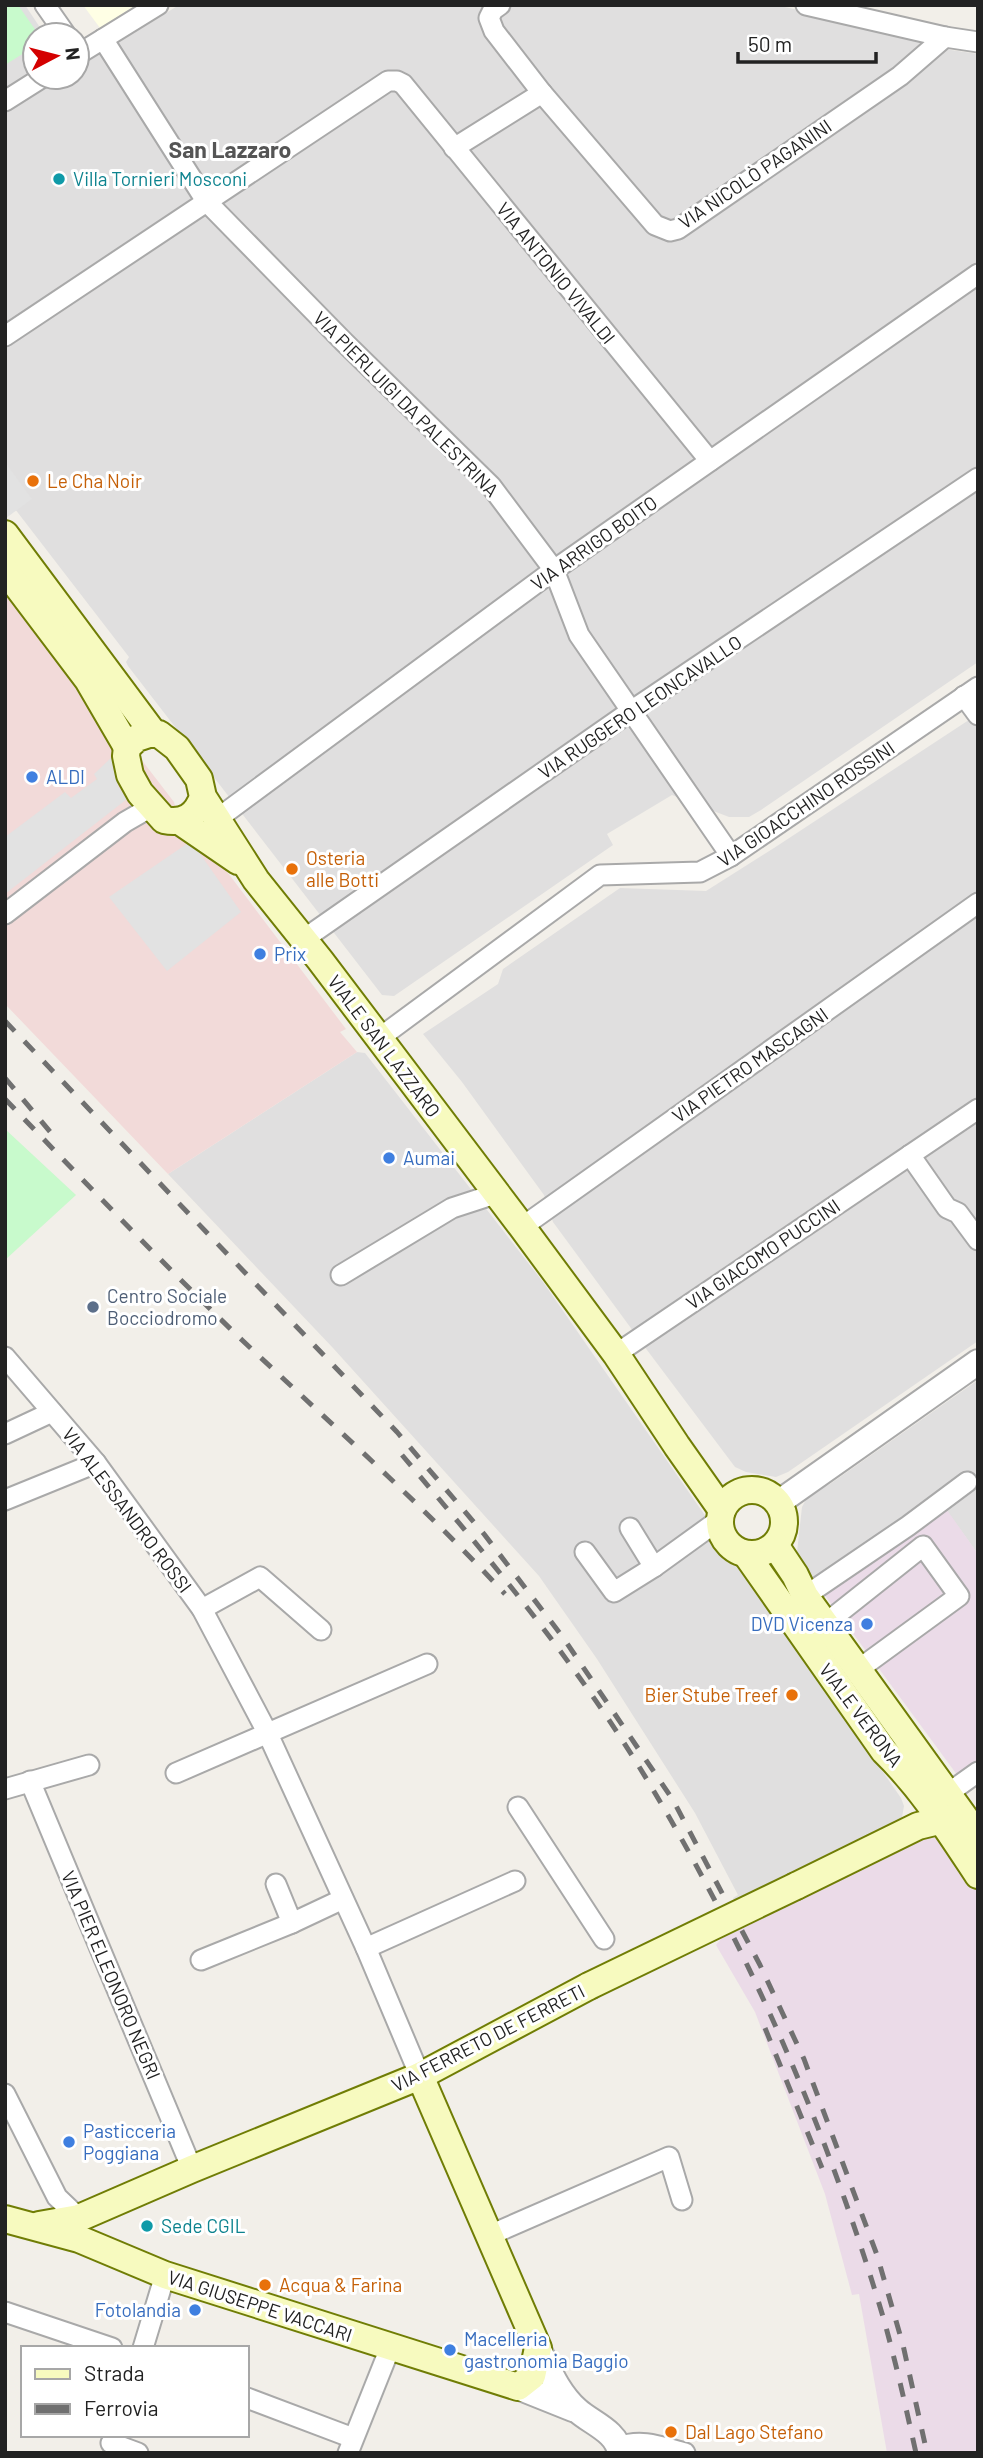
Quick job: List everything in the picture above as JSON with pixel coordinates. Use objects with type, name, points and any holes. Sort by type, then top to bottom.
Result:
[{"type":"main road","name":"VIALE SAN LAZZARO","points":[[5,534],[154,734],[169,740],[177,748],[199,779],[210,808],[246,866],[522,1227],[725,1508]]},
{"type":"main road","points":[[5,570],[88,680],[127,747],[130,775],[146,800]]},
{"type":"main road","points":[[127,747],[137,738],[154,734]]},
{"type":"main road","name":"VIALE SAN LAZZARO","points":[[146,800],[164,820],[181,822],[246,866]]},
{"type":"main road","points":[[181,822],[210,808]]},
{"type":"main road","points":[[747,1490],[761,1491],[778,1503],[784,1516],[784,1527],[775,1545],[763,1553],[746,1555],[728,1545],[720,1530],[725,1508],[747,1490]]},
{"type":"main road","name":"VIALE VERONA","points":[[775,1545],[805,1596],[859,1669],[945,1807],[977,1875]]},
{"type":"main road","name":"VIALE VERONA","points":[[746,1555],[884,1751],[945,1807]]},
{"type":"main road","name":"VIA FERRETO DE FERRETI","points":[[881,1844],[908,1823],[914,1808],[884,1751]]},
{"type":"main road","points":[[945,1807],[951,1818],[978,1838]]},
{"type":"main road","name":"VIA FERRETO DE FERRETI","points":[[5,2219],[34,2226],[79,2229],[192,2169],[420,2076],[589,1986],[918,1826],[945,1807]]},
{"type":"main road","name":"VIALE VERONA","points":[[881,1844],[914,1840],[933,1842],[948,1847],[977,1875]]},
{"type":"main road","name":"VIA ALESSANDRO ROSSI","points":[[420,2076],[538,2348]]},
{"type":"main road","name":"VIA GIUSEPPE VACCARI","points":[[79,2229],[164,2275],[518,2387]]},
{"type":"main road","points":[[518,2387],[531,2376],[538,2348]]},
{"type":"street","points":[[45,5],[56,21]]},
{"type":"street","points":[[91,46],[158,5]]},
{"type":"street","name":"VIA NICOLÒ PAGANINI","points":[[500,5],[493,10],[489,18],[494,31],[542,93],[655,225],[670,230],[678,229],[900,76],[944,37]]},
{"type":"street","points":[[806,5],[944,37],[978,41]]},
{"type":"street","name":"VIA PIERLUIGI DA PALESTRINA","points":[[103,39],[206,201],[344,342],[491,486],[554,570],[579,635],[731,856]]},
{"type":"street","name":"VIA ANTONIO VIVALDI","points":[[206,201],[388,81],[403,84],[710,461]]},
{"type":"street","points":[[5,101],[21,91]]},
{"type":"street","points":[[454,148],[542,93]]},
{"type":"street","points":[[5,336],[206,201]]},
{"type":"street","name":"VIA ARRIGO BOITO","points":[[210,808],[978,274]]},
{"type":"street","name":"VIA RUGGERO LEONCAVALLO","points":[[304,939],[631,712],[978,478]]},
{"type":"street","points":[[971,692],[978,715]]},
{"type":"street","name":"VIA GIOACCHINO ROSSINI","points":[[378,1039],[600,875],[700,873],[731,856],[971,692]]},
{"type":"street","points":[[5,914],[125,822],[146,800]]},
{"type":"street","name":"VIA PIETRO MASCAGNI","points":[[522,1227],[978,903]]},
{"type":"street","name":"VIA GIACOMO PUCCINI","points":[[616,1354],[978,1109]]},
{"type":"street","points":[[910,1155],[947,1208],[958,1213],[978,1240]]},
{"type":"street","points":[[341,1275],[452,1209],[495,1194]]},
{"type":"street","name":"VIA ALESSANDRO ROSSI","points":[[5,1357],[96,1463],[202,1609],[267,1732],[366,1948],[420,2076]]},
{"type":"street","points":[[778,1503],[978,1362]]},
{"type":"street","name":"VIA ALESSANDRO ROSSI","points":[[5,1434],[52,1412]]},
{"type":"street","points":[[5,1500],[96,1463]]},
{"type":"street","points":[[805,1596],[908,1527],[967,1482]]},
{"type":"street","points":[[585,1552],[614,1592],[654,1567],[725,1508]]},
{"type":"street","points":[[630,1528],[654,1567]]},
{"type":"street","name":"VIALE VERONA","points":[[826,1623],[923,1546],[959,1596],[859,1669]]},
{"type":"street","name":"VIA ALESSANDRO ROSSI","points":[[202,1609],[260,1577],[321,1630]]},
{"type":"street","points":[[176,1773],[427,1664]]},
{"type":"street","points":[[5,1789],[89,1765]]},
{"type":"street","points":[[945,1807],[978,1772]]},
{"type":"street","name":"VIA PIER ELEONORO NEGRI","points":[[30,1781],[192,2169]]},
{"type":"street","points":[[518,1807],[604,1939]]},
{"type":"street","points":[[366,1948],[515,1881]]},
{"type":"street","points":[[276,1884],[292,1923]]},
{"type":"street","points":[[201,1960],[343,1899]]},
{"type":"street","points":[[5,2094],[57,2197],[79,2229]]},
{"type":"street","points":[[490,2235],[669,2157],[682,2200]]},
{"type":"street","points":[[144,2346],[164,2275]]},
{"type":"street","points":[[5,2312],[106,2346]]},
{"type":"street","points":[[248,2398],[351,2445],[390,2348]]},
{"type":"street","points":[[538,2348],[559,2390],[577,2410],[603,2428],[619,2450],[631,2442],[645,2442],[685,2453]]},
{"type":"street","points":[[518,2387],[577,2410]]},
{"type":"street","points":[[110,2444],[138,2453]]},
{"type":"shaded area","points":[[5,5],[25,5],[36,21],[21,21],[21,78],[5,89]]},
{"type":"shaded area","points":[[83,5],[136,5],[100,28]]},
{"type":"shaded area","points":[[179,5],[776,5],[910,35],[951,50],[978,54],[978,662],[749,817],[729,817],[672,795],[607,834],[613,845],[394,996],[382,995],[128,666],[126,662],[129,657],[5,496],[5,112],[39,91],[91,91],[91,59]]},
{"type":"shaded area","points":[[5,462],[32,499],[6,518],[5,516]]},
{"type":"shaded area","points":[[5,589],[90,705],[97,702],[174,802],[175,806],[171,809],[203,840],[346,1029],[340,1032],[357,1052],[168,1174],[5,1004]]},
{"type":"shaded area","points":[[978,714],[978,1341],[788,1472],[776,1477],[746,1472],[735,1467],[647,1350],[553,1222],[544,1195],[462,1082],[423,1034],[498,984],[503,969],[620,888],[706,891]]},
{"type":"shaded area","points":[[112,757],[118,786],[127,799],[5,894],[5,837],[65,792],[71,798],[97,779],[94,774]]},
{"type":"shaded area","points":[[191,841],[241,912],[167,971],[109,897]]},
{"type":"shaded area","points":[[357,1052],[365,1053],[543,1282],[901,1798],[904,1806],[902,1817],[897,1821],[735,1902],[733,1898],[738,1895],[695,1813],[597,1659],[539,1576],[333,1348],[168,1174]]},
{"type":"shaded area","points":[[978,1380],[978,1554],[947,1511],[824,1594],[806,1571],[797,1552],[802,1507],[809,1494],[830,1484]]},
{"type":"shaded area","points":[[947,1510],[978,1554],[978,1786],[969,1791],[824,1594]]},
{"type":"shaded area","points":[[913,1838],[939,1838],[978,1887],[978,2453],[887,2453],[859,2294],[852,2295],[825,2194],[755,2012],[716,1945],[725,1934],[775,1912]]},
{"type":"green space","points":[[5,5],[18,5],[29,21],[21,21],[21,55],[5,65]]},
{"type":"green space","points":[[5,1129],[76,1195],[5,1260]]},
{"type":"railway","points":[[5,1021],[397,1432],[484,1534],[562,1636],[673,1800],[760,1965],[804,2059],[877,2255],[903,2345],[927,2453]]},
{"type":"railway","points":[[5,1078],[57,1140]]},
{"type":"railway","points":[[5,1099],[212,1311],[409,1496],[505,1594]]},
{"type":"railway","points":[[402,1455],[500,1574],[593,1697],[649,1783],[720,1911],[783,2044],[838,2180],[884,2320],[916,2453]]},
{"type":"railway","points":[[765,2028],[822,2168]]},
{"type":"place","name":"Villa Tornieri Mosconi","points":[[59,179]]},
{"type":"place","name":"Le Cha Noir","points":[[33,481]]},
{"type":"place","name":"ALDI","points":[[32,777]]},
{"type":"place","name":"Osteria alle Botti","points":[[292,869]]},
{"type":"place","name":"Prix","points":[[260,954]]},
{"type":"place","name":"Aumai","points":[[389,1158]]},
{"type":"place","name":"Centro Sociale Bocciodromo","points":[[93,1307]]},
{"type":"place","name":"DVD Vicenza","points":[[867,1624]]},
{"type":"place","name":"Bier Stube Treef","points":[[792,1695]]},
{"type":"place","name":"Pasticceria Poggiana","points":[[69,2142]]},
{"type":"place","name":"Sede CGIL","points":[[147,2226]]},
{"type":"place","name":"Acqua & Farina","points":[[265,2285]]},
{"type":"place","name":"Fotolandia","points":[[195,2310]]},
{"type":"place","name":"Macelleria gastronomia Baggio","points":[[450,2350]]},
{"type":"place","name":"Dal Lago Stefano","points":[[671,2432]]},
{"type":"district","name":"San Lazzaro","points":[[230,150]]}]
